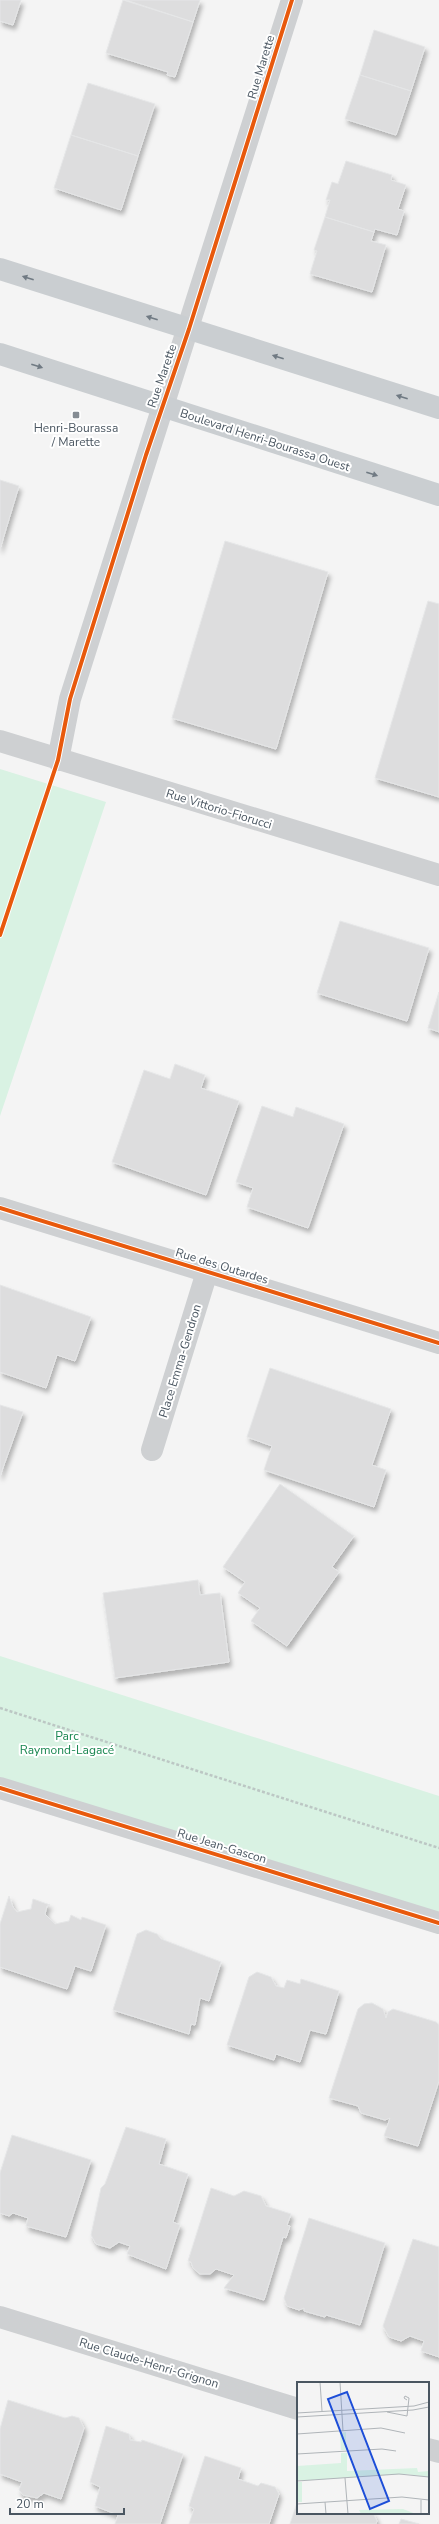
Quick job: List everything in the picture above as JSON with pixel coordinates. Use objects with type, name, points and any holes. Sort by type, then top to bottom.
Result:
[{"type":"main road","points":[[0,269],[439,408]]},
{"type":"main road","name":"Boulevard Henri-Bourassa Ouest","points":[[0,354],[439,496]]},
{"type":"street","name":"Rue Marette","points":[[58,760],[70,698],[162,406],[189,329],[292,0]]},
{"type":"street","name":"Rue Vittorio-Fiorucci","points":[[0,741],[439,876]]},
{"type":"street","name":"Rue des Outardes","points":[[0,1208],[439,1343]]},
{"type":"street","name":"Place Emma-Gendron","points":[[152,1450],[207,1272]]},
{"type":"street","name":"Rue Jean-Gascon","points":[[0,1788],[439,1923]]},
{"type":"street","name":"Rue Claude-Henri-Grignon","points":[[0,2317],[297,2409]]},
{"type":"street","points":[[429,2449],[439,2452]]},
{"type":"path","points":[[0,1708],[439,1848]]},
{"type":"green space","points":[[0,769],[106,802],[0,1116]]},
{"type":"green space","name":"Parc Raymond-Lagacé","points":[[0,1656],[439,1796],[439,1923],[0,1788]]},
{"type":"building","points":[[0,0],[21,0],[13,25],[0,21]]},
{"type":"building","points":[[123,0],[193,22],[175,77],[167,75],[168,72],[106,53]]},
{"type":"building","points":[[126,0],[200,0],[193,22]]},
{"type":"building","points":[[374,30],[425,47],[411,91],[360,75]]},
{"type":"building","points":[[360,75],[411,91],[396,135],[345,119]]},
{"type":"building","points":[[88,83],[155,104],[138,156],[71,135]]},
{"type":"building","points":[[71,135],[138,156],[121,210],[54,188]]},
{"type":"building","points":[[346,161],[392,175],[391,180],[406,185],[398,209],[404,211],[397,235],[375,229],[374,232],[325,217],[330,200],[326,200],[332,182],[338,184]]},
{"type":"building","points":[[325,217],[374,232],[371,241],[386,245],[372,292],[310,274],[317,251],[314,250]]},
{"type":"building","points":[[0,480],[19,486],[0,549]]},
{"type":"building","points":[[225,541],[328,572],[276,749],[172,718]]},
{"type":"building","points":[[428,601],[439,604],[439,797],[375,778]]},
{"type":"building","points":[[340,921],[429,948],[407,1021],[317,993]]},
{"type":"building","points":[[439,992],[439,1032],[428,1028]]},
{"type":"building","points":[[175,1064],[205,1075],[201,1088],[239,1101],[206,1195],[112,1162],[144,1070],[170,1079]]},
{"type":"building","points":[[262,1106],[293,1117],[296,1107],[344,1124],[308,1228],[247,1207],[253,1188],[236,1182]]},
{"type":"building","points":[[0,1285],[91,1317],[75,1361],[57,1355],[46,1388],[0,1372]]},
{"type":"building","points":[[270,1368],[391,1409],[372,1465],[386,1470],[374,1507],[264,1470],[272,1446],[247,1437]]},
{"type":"building","points":[[0,1405],[23,1412],[0,1476]]},
{"type":"building","points":[[280,1484],[354,1536],[332,1567],[339,1572],[287,1646],[251,1621],[260,1608],[238,1593],[245,1582],[223,1567]]},
{"type":"building","points":[[198,1580],[200,1595],[220,1593],[229,1662],[115,1678],[103,1593]]},
{"type":"building","points":[[9,1896],[13,1907],[17,1912],[31,1909],[33,1899],[50,1905],[47,1906],[45,1914],[55,1924],[69,1921],[71,1915],[81,1920],[82,1917],[106,1925],[91,1971],[75,1966],[67,1989],[0,1967],[0,1924]]},
{"type":"building","points":[[146,1930],[157,1934],[161,1939],[221,1962],[209,2001],[200,1998],[195,2025],[191,2024],[189,2034],[113,2010],[137,1934]]},
{"type":"building","points":[[257,1972],[271,1977],[276,1986],[284,1988],[287,1980],[300,1984],[301,1979],[339,1991],[326,2034],[310,2030],[300,2062],[276,2054],[274,2060],[227,2045],[249,1977]]},
{"type":"building","points":[[372,2003],[383,2009],[386,2018],[388,2012],[393,2009],[436,2022],[439,2025],[439,2081],[418,2146],[384,2136],[390,2118],[385,2120],[361,2113],[358,2106],[329,2098],[358,2009],[364,2004]]},
{"type":"building","points":[[126,2127],[166,2139],[159,2164],[188,2174],[173,2222],[180,2225],[166,2269],[127,2254],[130,2246],[119,2242],[110,2248],[96,2244],[91,2235],[101,2188],[105,2184]]},
{"type":"building","points":[[12,2135],[91,2160],[66,2237],[26,2226],[28,2218],[13,2213],[9,2216],[0,2213],[0,2173]]},
{"type":"building","points":[[211,2188],[234,2196],[244,2191],[261,2196],[266,2206],[291,2214],[287,2225],[290,2226],[286,2238],[283,2237],[264,2300],[224,2288],[234,2275],[216,2269],[210,2274],[200,2274],[193,2268],[191,2262],[188,2261]]},
{"type":"building","points":[[309,2218],[385,2243],[360,2325],[326,2315],[325,2317],[304,2311],[304,2308],[299,2310],[287,2306],[284,2298]]},
{"type":"building","points":[[413,2239],[439,2247],[439,2357],[421,2351],[424,2341],[410,2336],[401,2341],[389,2337],[383,2326]]},
{"type":"building","points":[[8,2400],[65,2418],[72,2416],[79,2418],[84,2428],[61,2499],[44,2493],[37,2498],[23,2495],[19,2490],[22,2482],[0,2474],[0,2429]]},
{"type":"building","points":[[106,2426],[129,2434],[130,2440],[141,2442],[142,2440],[183,2454],[160,2524],[115,2524],[118,2515],[95,2506],[100,2487],[90,2482]]},
{"type":"building","points":[[205,2456],[241,2468],[238,2479],[258,2486],[261,2483],[275,2487],[279,2494],[269,2524],[189,2524],[194,2509],[189,2506]]},
{"type":"building","points":[[297,2503],[297,2514],[374,2514],[377,2521],[376,2524],[290,2524]]},
{"type":"building","points":[[401,2519],[419,2524],[399,2524]]},
{"type":"cycle path","points":[[0,935],[58,760],[70,699],[146,455],[189,329],[292,0]]},
{"type":"cycle path","points":[[0,1208],[439,1343]]},
{"type":"cycle path","points":[[0,1788],[439,1923]]},
{"type":"place","name":"Henri-Bourassa / Marette","points":[[76,415]]}]
